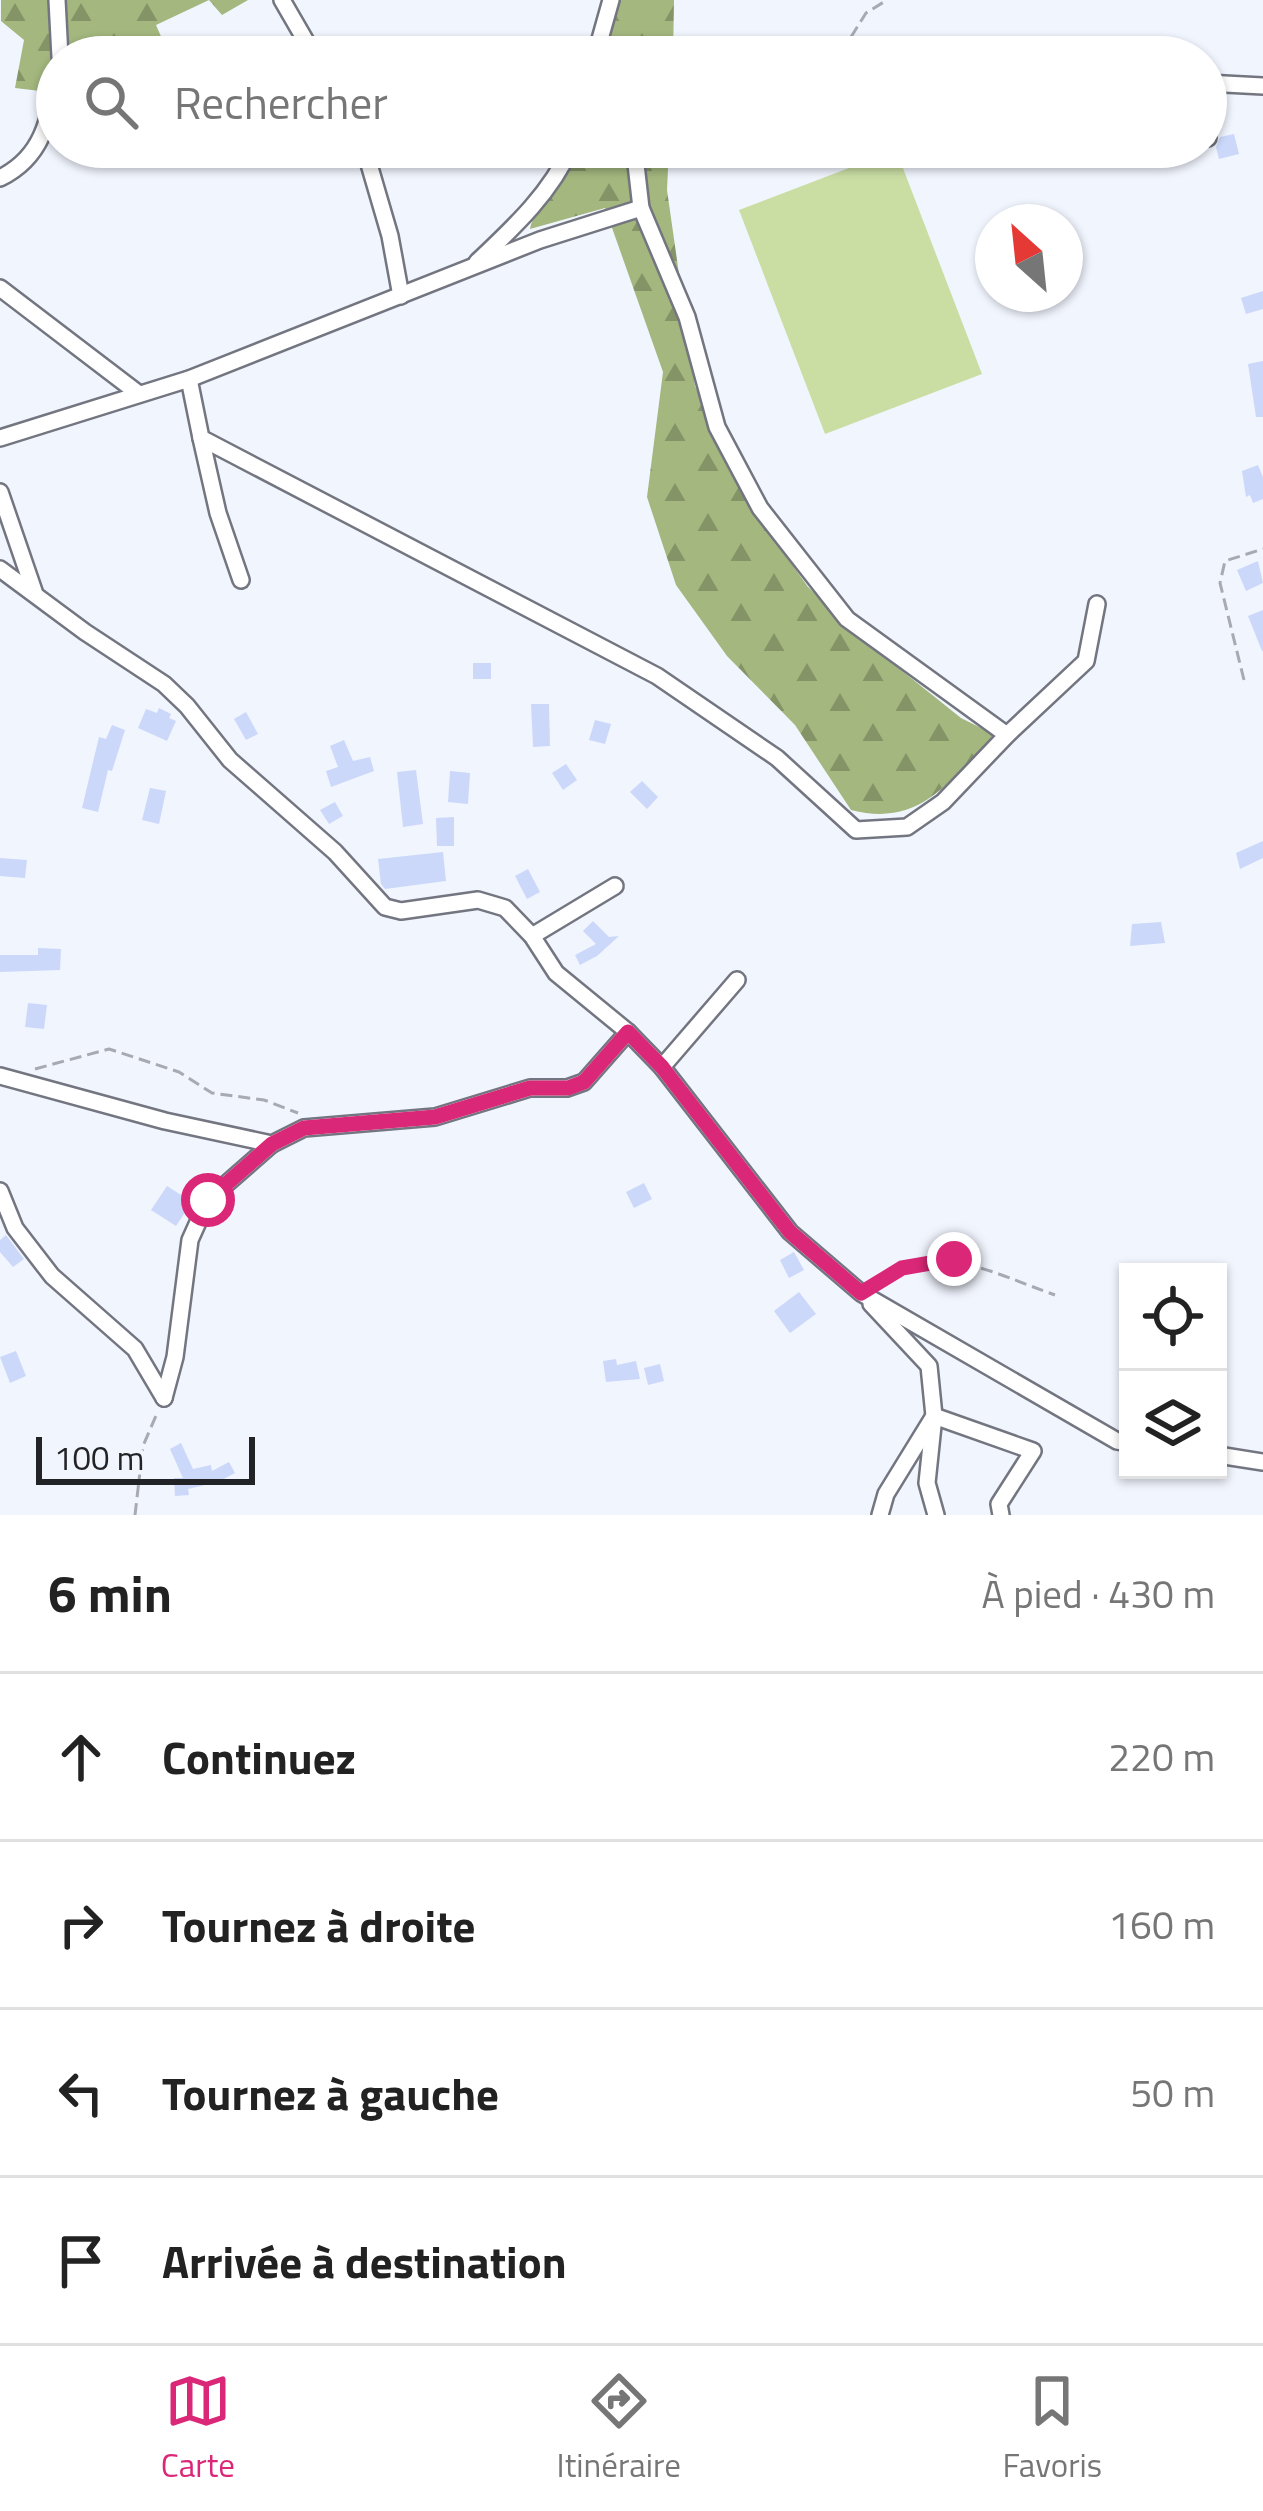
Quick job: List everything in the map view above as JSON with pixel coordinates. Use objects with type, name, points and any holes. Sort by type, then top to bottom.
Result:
[{"type":"street","points":[[57,0],[59,36]]},
{"type":"street","points":[[283,0],[303,36]]},
{"type":"street","points":[[601,36],[611,0]]},
{"type":"street","points":[[1227,84],[1263,86]]},
{"type":"street","points":[[0,178],[31,158],[36,146]]},
{"type":"street","points":[[370,168],[401,296]]},
{"type":"street","points":[[470,268],[523,219],[561,168]]},
{"type":"street","points":[[636,168],[641,208],[687,316],[717,427],[760,508],[847,620],[1006,734]]},
{"type":"street","points":[[0,438],[189,380],[540,240],[641,208]]},
{"type":"street","points":[[0,288],[139,394]]},
{"type":"street","points":[[189,380],[218,513],[242,580]]},
{"type":"street","points":[[201,438],[657,676],[776,758],[856,830],[907,826],[943,802],[1006,734],[1086,661],[1097,604]]},
{"type":"street","points":[[0,492],[34,593]]},
{"type":"street","points":[[0,569],[164,684],[230,760],[335,852],[386,908],[401,911],[478,900],[505,908],[532,936],[556,974],[628,1032],[662,1067],[790,1232],[861,1293],[928,1366],[934,1416],[927,1483],[936,1515]]},
{"type":"street","points":[[532,936],[615,886]]},
{"type":"street","points":[[662,1067],[737,980]]},
{"type":"street","points":[[164,1398],[175,1357],[190,1240],[208,1200],[272,1144],[304,1128],[435,1117],[530,1088],[568,1088],[584,1082],[628,1032]]},
{"type":"street","points":[[2,1077],[164,1121],[272,1144]]},
{"type":"street","points":[[0,1191],[15,1228],[52,1276],[135,1349],[164,1398]]},
{"type":"street","points":[[861,1293],[1119,1441]]},
{"type":"street","points":[[880,1515],[886,1494],[934,1416]]},
{"type":"street","points":[[934,1416],[1033,1451],[999,1504],[1001,1515]]},
{"type":"street","points":[[1227,1456],[1263,1462]]},
{"type":"path","points":[[851,36],[866,13],[886,0]]},
{"type":"path","points":[[1244,680],[1220,583],[1225,561],[1263,549]]},
{"type":"path","points":[[2,1077],[109,1049],[179,1072],[212,1094],[264,1100],[298,1112]]},
{"type":"path","points":[[861,1293],[902,1268],[954,1259],[1055,1295]]},
{"type":"path","points":[[135,1515],[143,1446],[164,1398]]},
{"type":"green space","points":[[1,0],[209,0],[156,25],[161,36],[36,36],[36,90],[15,88],[24,40],[1,21]]},
{"type":"green space","points":[[209,0],[248,0],[222,15]]},
{"type":"green space","points":[[613,0],[674,0],[673,36],[607,36]]},
{"type":"green space","points":[[568,168],[668,168],[667,190],[695,386],[747,501],[808,587],[871,646],[961,718],[995,735],[932,796],[897,812],[851,810],[795,725],[727,656],[676,585],[647,497],[663,372],[605,208],[530,229]]},
{"type":"green space","points":[[849,168],[903,168],[982,374],[825,434],[739,210]]},
{"type":"building","points":[[1234,134],[1239,154],[1227,157],[1227,136]]},
{"type":"building","points":[[1263,291],[1263,309],[1246,314],[1241,298]]},
{"type":"building","points":[[1263,361],[1263,417],[1256,417],[1248,364]]},
{"type":"building","points":[[1258,465],[1263,499],[1253,503],[1250,495],[1246,497],[1242,471]]},
{"type":"building","points":[[1258,561],[1263,583],[1246,591],[1237,570]]},
{"type":"building","points":[[1263,610],[1263,651],[1262,651],[1248,616]]},
{"type":"building","points":[[473,663],[491,663],[491,679],[473,679]]},
{"type":"building","points":[[531,704],[549,704],[550,746],[533,747]]},
{"type":"building","points":[[159,708],[176,721],[167,741],[138,728],[146,709],[157,713]]},
{"type":"building","points":[[246,712],[258,734],[246,740],[234,719]]},
{"type":"building","points":[[595,720],[611,724],[605,744],[589,740]]},
{"type":"building","points":[[112,725],[125,730],[112,771],[108,770],[98,812],[82,808],[99,737],[106,739]]},
{"type":"building","points":[[344,740],[353,761],[370,757],[374,771],[331,787],[326,771],[338,767],[330,746]]},
{"type":"building","points":[[566,764],[577,780],[563,790],[552,773]]},
{"type":"building","points":[[416,770],[423,824],[403,827],[397,772]]},
{"type":"building","points":[[450,771],[470,773],[468,804],[448,802]]},
{"type":"building","points":[[642,781],[658,797],[647,809],[630,792]]},
{"type":"building","points":[[150,788],[166,791],[159,824],[142,820]]},
{"type":"building","points":[[335,802],[343,816],[329,824],[320,810]]},
{"type":"building","points":[[454,817],[454,846],[437,846],[436,818]]},
{"type":"building","points":[[1263,841],[1263,858],[1240,869],[1236,853]]},
{"type":"building","points":[[443,852],[446,881],[385,889],[381,884],[378,859]]},
{"type":"building","points":[[0,858],[27,860],[25,878],[0,876]]},
{"type":"building","points":[[528,869],[540,892],[527,899],[515,876]]},
{"type":"building","points":[[593,921],[609,937],[619,936],[580,965],[575,955],[596,944],[583,931]]},
{"type":"building","points":[[1161,922],[1165,943],[1130,946],[1132,924]]},
{"type":"building","points":[[38,948],[61,949],[60,970],[0,972],[0,955],[38,955]]},
{"type":"building","points":[[28,1003],[47,1005],[44,1029],[25,1027]]},
{"type":"building","points":[[644,1183],[652,1199],[634,1208],[626,1192]]},
{"type":"building","points":[[167,1186],[192,1202],[176,1226],[151,1210]]},
{"type":"building","points":[[6,1235],[24,1259],[13,1267],[0,1252],[0,1240]]},
{"type":"building","points":[[794,1252],[804,1270],[789,1278],[780,1260]]},
{"type":"building","points":[[799,1292],[816,1314],[790,1333],[774,1311]]},
{"type":"building","points":[[16,1351],[26,1376],[10,1383],[0,1357]]},
{"type":"building","points":[[616,1359],[617,1365],[636,1361],[640,1379],[606,1382],[603,1361]]},
{"type":"building","points":[[660,1364],[664,1381],[648,1385],[644,1368]]},
{"type":"building","points":[[181,1443],[193,1469],[211,1465],[212,1471],[229,1462],[235,1473],[188,1489],[189,1495],[175,1496],[174,1478],[183,1478],[170,1449]]},
{"type":"route","points":[[208,1200],[272,1144],[304,1128],[435,1117],[530,1088],[568,1088],[584,1082],[628,1032],[662,1067],[790,1232],[861,1293],[902,1268],[954,1259]]}]
